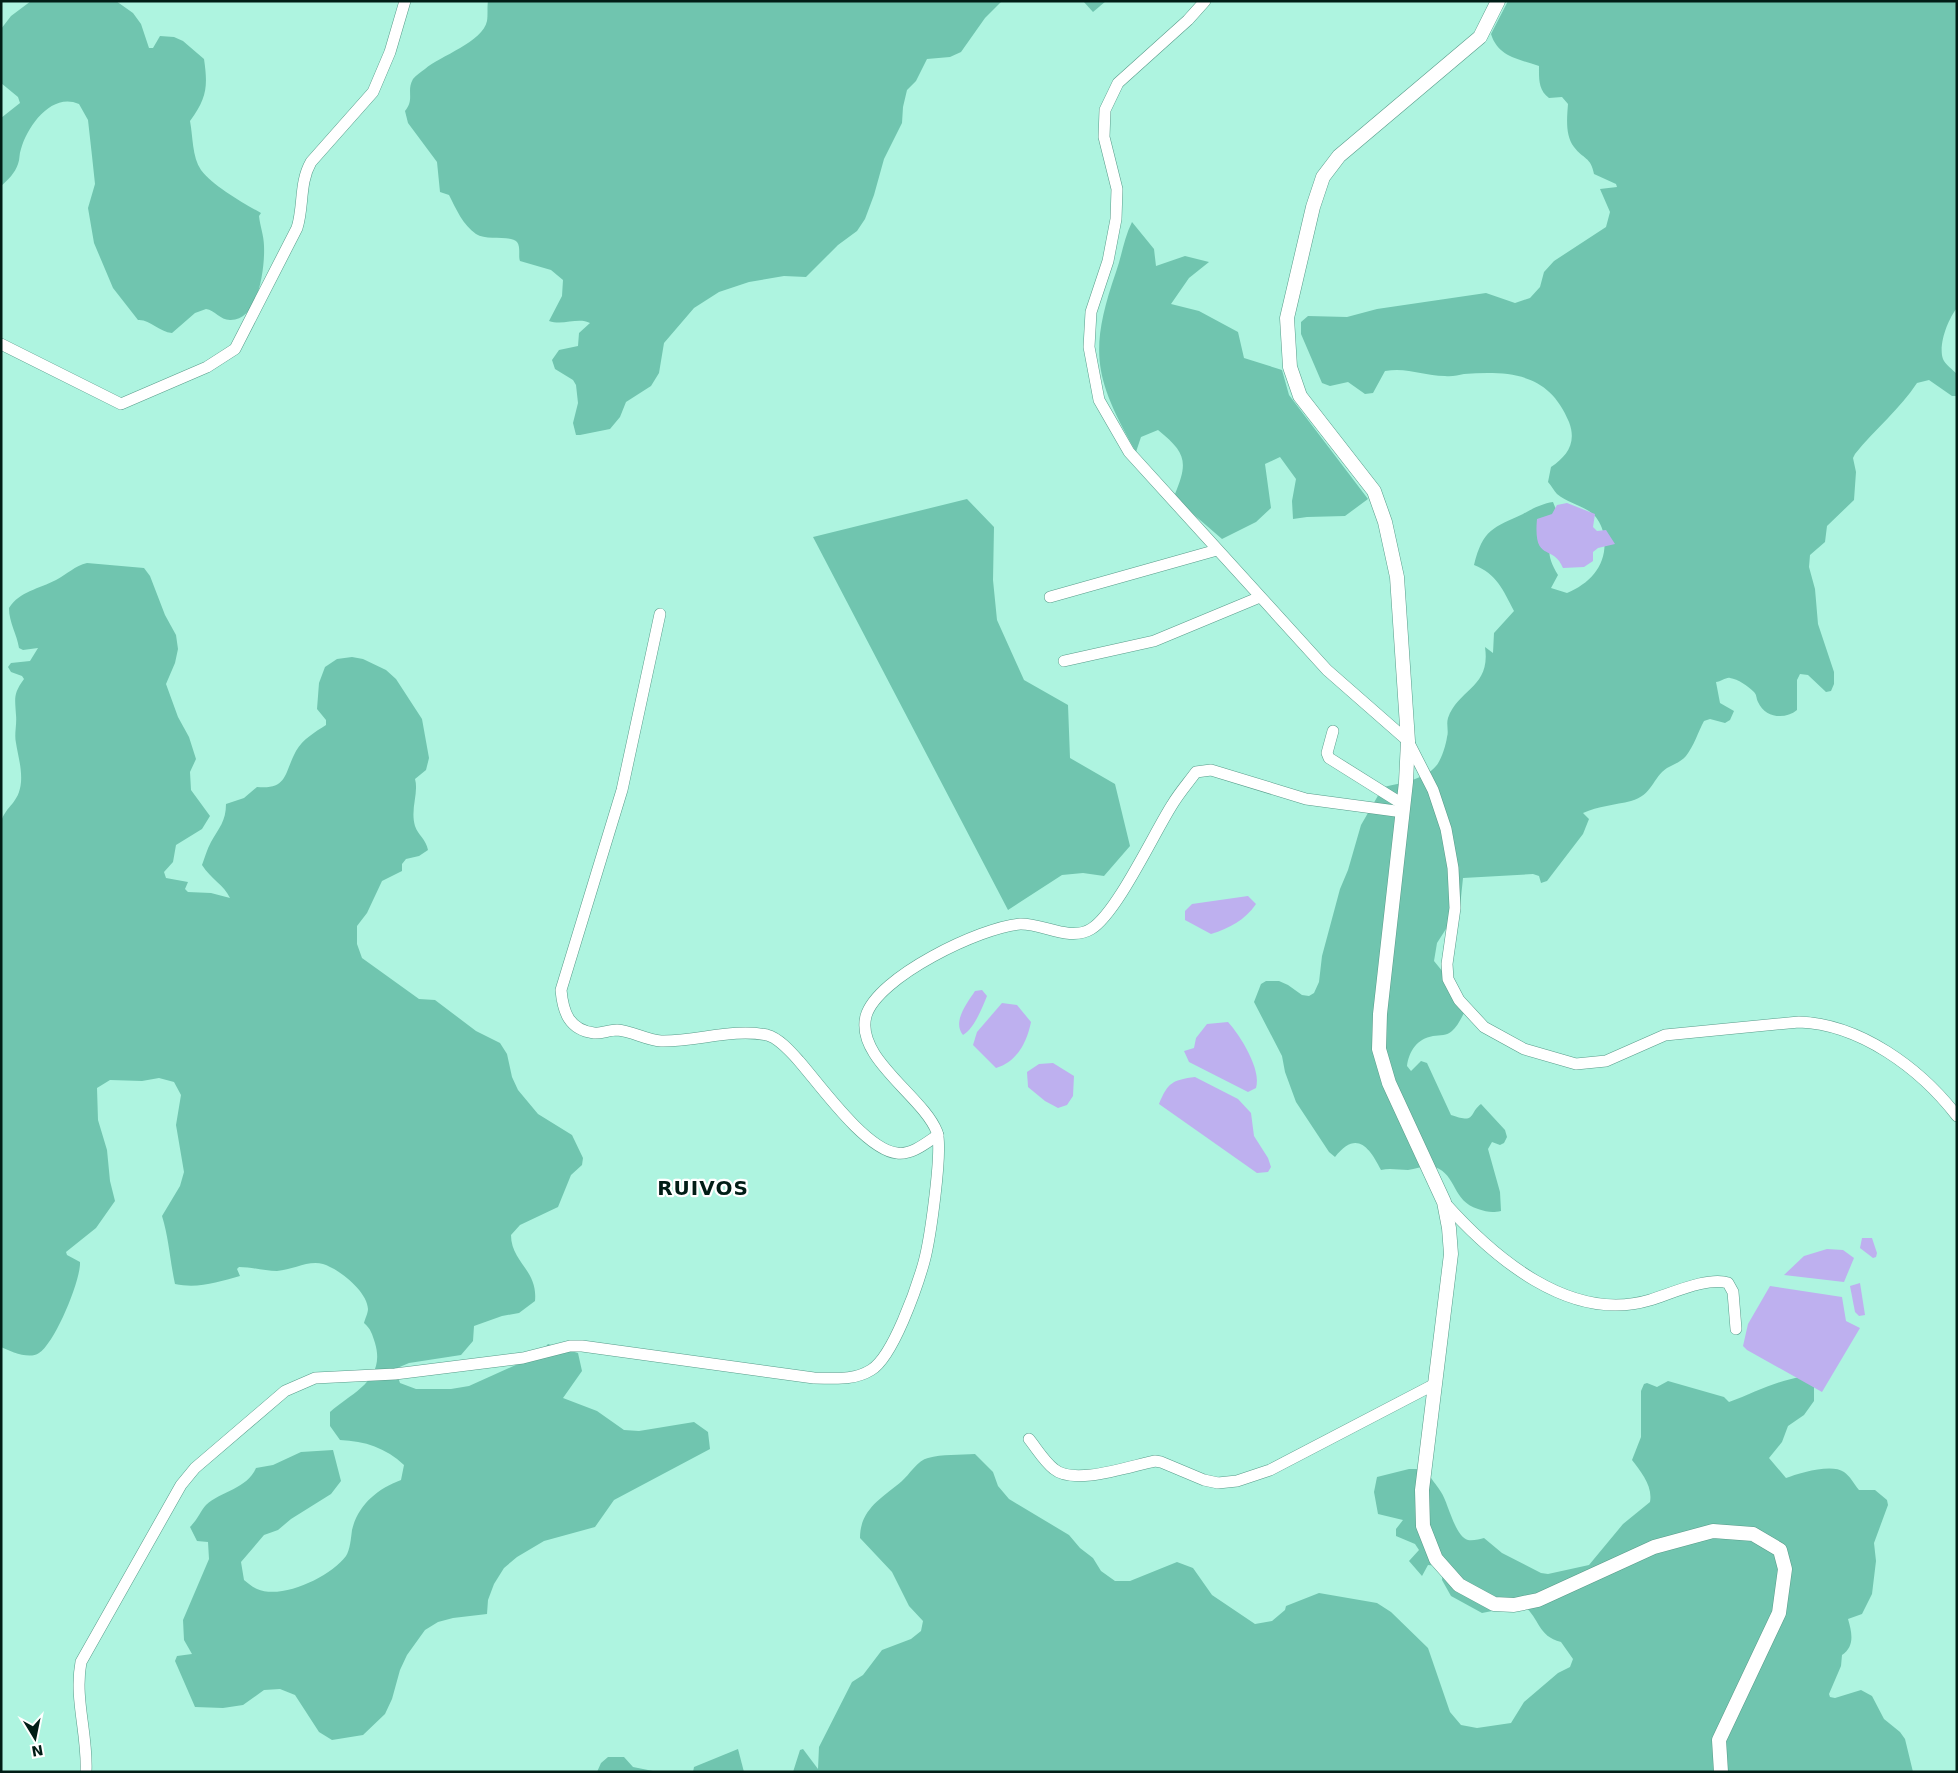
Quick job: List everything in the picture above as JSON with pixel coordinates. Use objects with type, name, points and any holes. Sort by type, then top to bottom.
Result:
[{"type":"street","points":[[1,344],[121,404],[207,368],[235,348],[298,228],[301,216],[304,174],[311,162],[373,92],[390,52],[405,1]]},
{"type":"street","points":[[1205,1],[1188,20],[1118,83],[1105,110],[1104,137],[1117,189],[1116,219],[1108,261],[1092,312],[1089,347],[1099,400],[1129,452],[1217,550],[1326,670],[1408,741],[1433,790],[1446,829],[1453,868],[1455,908],[1447,964],[1448,978],[1459,1000],[1484,1027],[1524,1049],[1576,1064],[1606,1061],[1665,1035],[1798,1022],[1819,1022],[1869,1041],[1921,1078],[1957,1116]]},
{"type":"street","points":[[1498,1],[1480,37],[1339,156],[1323,177],[1313,207],[1287,318],[1290,367],[1300,396],[1374,492],[1385,522],[1397,577],[1408,741],[1403,809],[1380,1014],[1379,1050],[1389,1083],[1444,1202],[1451,1254],[1422,1490],[1423,1526],[1436,1558],[1459,1584],[1494,1604],[1514,1605],[1538,1600],[1654,1547],[1713,1531],[1753,1534],[1780,1550],[1785,1569],[1779,1613],[1719,1740],[1721,1772]]},
{"type":"street","points":[[1050,597],[1217,550]]},
{"type":"street","points":[[1064,661],[1154,641],[1260,597]]},
{"type":"street","points":[[660,614],[622,790],[561,990],[568,1021],[595,1033],[618,1030],[662,1041],[747,1033],[769,1036],[788,1049],[864,1136],[882,1149],[898,1154],[915,1150],[938,1135]]},
{"type":"street","points":[[1333,731],[1327,753],[1329,758],[1403,809]]},
{"type":"street","points":[[86,1772],[87,1754],[77,1682],[81,1662],[181,1485],[202,1461],[285,1391],[315,1378],[395,1374],[523,1358],[570,1346],[582,1346],[814,1378],[852,1379],[873,1370],[896,1337],[924,1262],[940,1154],[938,1135],[932,1121],[880,1064],[868,1039],[865,1018],[875,997],[901,974],[958,944],[1000,927],[1022,924],[1074,934],[1090,930],[1106,915],[1173,803],[1196,772],[1211,770],[1306,799],[1403,809]]},
{"type":"street","points":[[1444,1202],[1482,1242],[1551,1290],[1576,1300],[1604,1305],[1642,1302],[1712,1281],[1728,1283],[1733,1292],[1736,1329]]},
{"type":"street","points":[[1029,1439],[1054,1469],[1062,1474],[1074,1476],[1090,1475],[1162,1462],[1204,1480],[1218,1483],[1237,1481],[1270,1470],[1435,1384]]},
{"type":"green space","points":[[31,1],[116,1],[133,13],[141,24],[149,48],[153,48],[160,36],[174,37],[183,41],[204,59],[205,91],[196,113],[190,121],[193,146],[198,165],[213,182],[261,213],[259,216],[264,255],[261,279],[254,303],[248,312],[240,318],[226,320],[206,309],[195,313],[172,333],[167,332],[147,321],[138,320],[113,288],[94,243],[88,208],[95,184],[92,156],[88,120],[79,104],[60,103],[42,113],[24,140],[19,162],[15,170],[1,186],[1,118],[20,103],[18,97],[1,83],[1,29],[11,16]]},
{"type":"green space","points":[[488,1],[1002,1],[985,18],[961,52],[950,57],[927,59],[916,81],[907,90],[902,123],[884,159],[865,219],[857,231],[838,245],[806,277],[784,276],[749,282],[719,292],[694,308],[664,343],[659,373],[651,386],[626,402],[620,417],[610,429],[576,435],[573,423],[578,403],[576,385],[573,380],[555,369],[552,360],[559,350],[578,346],[579,333],[590,323],[585,321],[560,323],[549,321],[562,296],[563,280],[551,270],[520,261],[519,246],[514,240],[481,236],[467,226],[449,195],[440,192],[437,162],[408,123],[405,111],[408,107],[410,87],[414,78],[432,64],[470,42],[484,29],[487,21]]},
{"type":"green space","points":[[1083,1],[1106,1],[1093,12]]},
{"type":"green space","points":[[1508,1],[1957,1],[1957,308],[1945,332],[1942,353],[1944,361],[1957,374],[1957,396],[1952,396],[1929,380],[1917,383],[1903,402],[1855,454],[1853,458],[1856,472],[1854,500],[1827,526],[1825,542],[1810,555],[1809,567],[1815,589],[1818,624],[1834,672],[1834,684],[1831,691],[1826,692],[1808,675],[1800,674],[1797,680],[1797,710],[1787,715],[1776,716],[1765,711],[1758,702],[1756,694],[1740,681],[1728,678],[1716,682],[1720,703],[1734,711],[1730,720],[1725,723],[1710,719],[1704,721],[1686,756],[1662,772],[1644,795],[1631,801],[1583,813],[1589,819],[1583,834],[1547,881],[1541,883],[1539,876],[1533,874],[1463,878],[1460,907],[1437,943],[1434,961],[1469,1004],[1450,1033],[1427,1038],[1415,1046],[1407,1066],[1411,1071],[1421,1061],[1427,1063],[1451,1115],[1459,1118],[1471,1117],[1481,1104],[1505,1130],[1507,1137],[1504,1143],[1500,1145],[1492,1142],[1488,1149],[1500,1192],[1501,1211],[1492,1212],[1481,1210],[1463,1200],[1447,1176],[1435,1167],[1425,1166],[1408,1170],[1381,1170],[1367,1148],[1356,1143],[1349,1144],[1335,1157],[1329,1152],[1296,1102],[1285,1072],[1282,1056],[1254,1002],[1261,984],[1266,981],[1279,981],[1302,995],[1309,996],[1314,993],[1319,982],[1322,956],[1340,889],[1348,870],[1361,825],[1383,787],[1419,778],[1431,771],[1440,760],[1448,732],[1448,718],[1459,700],[1479,680],[1486,661],[1485,647],[1493,653],[1494,633],[1514,611],[1494,578],[1474,565],[1477,553],[1486,537],[1491,531],[1504,523],[1538,506],[1553,502],[1559,517],[1551,540],[1549,553],[1553,567],[1558,575],[1551,588],[1567,593],[1576,589],[1596,571],[1603,555],[1605,546],[1603,533],[1596,517],[1556,493],[1548,482],[1551,467],[1566,453],[1572,436],[1569,422],[1561,406],[1551,393],[1539,384],[1527,378],[1497,373],[1448,376],[1393,370],[1385,371],[1373,393],[1365,394],[1348,382],[1330,386],[1322,383],[1301,334],[1301,322],[1308,316],[1347,317],[1377,309],[1486,293],[1515,303],[1530,298],[1540,287],[1544,272],[1554,261],[1606,227],[1610,212],[1600,189],[1617,187],[1616,184],[1594,174],[1589,161],[1577,151],[1571,142],[1567,126],[1568,104],[1562,97],[1549,98],[1545,95],[1540,84],[1539,66],[1510,56],[1494,42],[1491,34]]},
{"type":"green space","points":[[1132,222],[1154,249],[1156,266],[1185,256],[1209,262],[1189,278],[1171,304],[1199,311],[1238,332],[1244,358],[1282,370],[1289,395],[1368,499],[1345,516],[1293,519],[1292,501],[1296,479],[1280,457],[1265,464],[1271,508],[1256,522],[1222,539],[1185,507],[1175,494],[1183,465],[1179,451],[1174,445],[1158,430],[1141,437],[1136,452],[1122,427],[1104,384],[1100,365],[1099,345],[1107,300]]},
{"type":"green space","points":[[967,499],[994,527],[993,580],[997,620],[1024,680],[1068,705],[1070,758],[1115,784],[1130,846],[1104,876],[1083,873],[1062,875],[1008,910],[813,537]]},
{"type":"green space","points":[[87,563],[144,568],[150,576],[165,615],[176,635],[178,649],[175,663],[166,684],[178,717],[189,737],[196,759],[190,772],[191,790],[210,816],[202,829],[176,845],[173,862],[164,872],[166,878],[188,882],[185,889],[188,892],[211,893],[230,898],[202,865],[223,820],[226,804],[244,798],[257,787],[274,786],[280,783],[302,743],[326,725],[326,720],[317,709],[319,683],[325,667],[337,659],[352,657],[363,659],[386,670],[396,679],[422,719],[429,758],[426,770],[415,779],[414,820],[416,829],[426,843],[428,850],[419,856],[406,859],[402,864],[402,871],[382,881],[367,913],[357,926],[357,944],[362,958],[419,999],[435,1000],[476,1031],[500,1043],[507,1054],[512,1077],[518,1090],[538,1114],[572,1135],[583,1158],[582,1165],[571,1175],[558,1207],[520,1225],[511,1235],[515,1252],[533,1281],[535,1301],[519,1313],[502,1316],[474,1326],[473,1341],[461,1355],[409,1363],[395,1369],[400,1383],[416,1389],[451,1389],[469,1386],[538,1355],[548,1344],[578,1353],[582,1371],[563,1398],[597,1411],[624,1430],[639,1431],[694,1422],[708,1432],[710,1449],[614,1500],[595,1527],[544,1541],[517,1557],[504,1568],[494,1584],[488,1600],[487,1614],[453,1618],[438,1622],[425,1630],[407,1655],[385,1714],[363,1735],[332,1740],[319,1732],[295,1695],[280,1689],[264,1690],[243,1705],[223,1708],[195,1707],[175,1661],[177,1656],[192,1654],[184,1640],[183,1620],[209,1559],[208,1542],[197,1541],[190,1527],[206,1505],[246,1481],[256,1468],[273,1465],[301,1452],[333,1450],[341,1481],[331,1494],[291,1519],[278,1530],[264,1535],[241,1562],[244,1580],[255,1588],[267,1592],[292,1589],[317,1579],[339,1564],[346,1556],[352,1530],[359,1513],[377,1493],[401,1480],[404,1465],[390,1454],[375,1446],[340,1440],[330,1426],[330,1412],[365,1384],[372,1376],[376,1367],[375,1343],[372,1334],[364,1323],[368,1311],[366,1302],[358,1288],[344,1276],[323,1264],[312,1263],[277,1271],[239,1267],[237,1269],[240,1276],[192,1286],[175,1284],[162,1216],[180,1186],[184,1172],[176,1125],[181,1095],[174,1082],[159,1078],[142,1081],[110,1080],[97,1088],[98,1120],[107,1150],[110,1181],[115,1201],[96,1228],[66,1252],[67,1255],[80,1262],[79,1271],[66,1310],[45,1347],[39,1353],[30,1356],[1,1347],[1,822],[20,789],[20,767],[15,740],[15,700],[16,692],[24,679],[22,676],[11,672],[8,667],[11,663],[30,661],[38,648],[23,650],[19,648],[10,619],[9,608],[13,602],[24,594],[56,580]]},
{"type":"green space","points":[[1801,1377],[1814,1387],[1814,1401],[1804,1415],[1788,1426],[1782,1442],[1769,1458],[1786,1478],[1815,1470],[1839,1469],[1848,1476],[1859,1490],[1875,1490],[1887,1500],[1888,1505],[1874,1543],[1876,1561],[1872,1594],[1862,1614],[1848,1619],[1851,1643],[1842,1655],[1841,1666],[1829,1694],[1830,1697],[1835,1698],[1861,1690],[1872,1696],[1884,1719],[1900,1732],[1905,1739],[1913,1772],[793,1772],[800,1750],[803,1749],[818,1769],[819,1747],[852,1682],[863,1675],[882,1650],[911,1639],[921,1631],[923,1621],[909,1606],[892,1572],[860,1538],[861,1528],[868,1512],[924,1459],[939,1456],[975,1454],[993,1472],[998,1486],[1009,1499],[1069,1535],[1080,1548],[1093,1558],[1101,1571],[1115,1581],[1130,1581],[1177,1562],[1193,1568],[1212,1595],[1255,1624],[1272,1621],[1285,1610],[1286,1606],[1319,1593],[1377,1603],[1391,1612],[1428,1648],[1450,1712],[1461,1725],[1477,1728],[1511,1723],[1524,1702],[1558,1673],[1570,1667],[1573,1659],[1561,1642],[1547,1636],[1533,1615],[1523,1605],[1482,1613],[1451,1596],[1442,1580],[1443,1569],[1440,1566],[1428,1565],[1422,1576],[1409,1561],[1419,1550],[1415,1544],[1396,1536],[1396,1529],[1403,1520],[1378,1514],[1374,1492],[1377,1477],[1409,1469],[1426,1469],[1444,1497],[1459,1533],[1468,1540],[1484,1538],[1502,1553],[1541,1573],[1548,1574],[1589,1565],[1623,1524],[1650,1502],[1648,1485],[1632,1460],[1641,1437],[1641,1391],[1644,1384],[1647,1383],[1657,1387],[1668,1381],[1724,1397],[1729,1402],[1773,1384]]},
{"type":"green space","points":[[738,1749],[744,1772],[693,1772],[694,1767]]},
{"type":"green space","points":[[608,1757],[624,1757],[633,1767],[658,1772],[597,1772],[601,1763]]},
{"type":"shaded area","points":[[1567,503],[1595,514],[1593,527],[1597,531],[1606,530],[1615,544],[1598,548],[1593,552],[1593,561],[1584,567],[1563,568],[1554,556],[1541,548],[1538,542],[1537,519],[1552,514],[1557,505]]},
{"type":"shaded area","points":[[1248,896],[1256,904],[1252,910],[1236,923],[1218,932],[1211,934],[1185,920],[1185,911],[1192,904]]},
{"type":"shaded area","points":[[982,990],[987,996],[985,1001],[974,1023],[963,1035],[959,1024],[962,1013],[975,991]]},
{"type":"shaded area","points":[[1002,1003],[1017,1005],[1031,1022],[1027,1037],[1020,1050],[1010,1061],[996,1068],[973,1045],[977,1032]]},
{"type":"shaded area","points":[[1228,1022],[1244,1044],[1256,1072],[1256,1088],[1248,1092],[1189,1062],[1184,1051],[1194,1048],[1196,1038],[1207,1024]]},
{"type":"shaded area","points":[[1053,1063],[1074,1076],[1073,1096],[1067,1105],[1058,1108],[1045,1101],[1028,1087],[1027,1072],[1039,1064]]},
{"type":"shaded area","points":[[1195,1077],[1238,1099],[1251,1113],[1254,1136],[1268,1158],[1271,1167],[1268,1172],[1257,1173],[1159,1104],[1165,1091],[1172,1083],[1181,1079]]},
{"type":"shaded area","points":[[1862,1238],[1872,1238],[1877,1253],[1876,1257],[1873,1258],[1860,1248]]},
{"type":"shaded area","points":[[1827,1249],[1843,1250],[1854,1258],[1844,1282],[1784,1275],[1804,1256]]},
{"type":"shaded area","points":[[1860,1283],[1865,1315],[1859,1316],[1855,1312],[1850,1286]]},
{"type":"shaded area","points":[[1770,1286],[1842,1297],[1846,1321],[1860,1328],[1822,1392],[1743,1346],[1748,1324]]},
{"type":"district","name":"RUIVOS","points":[[703,1188]]}]
